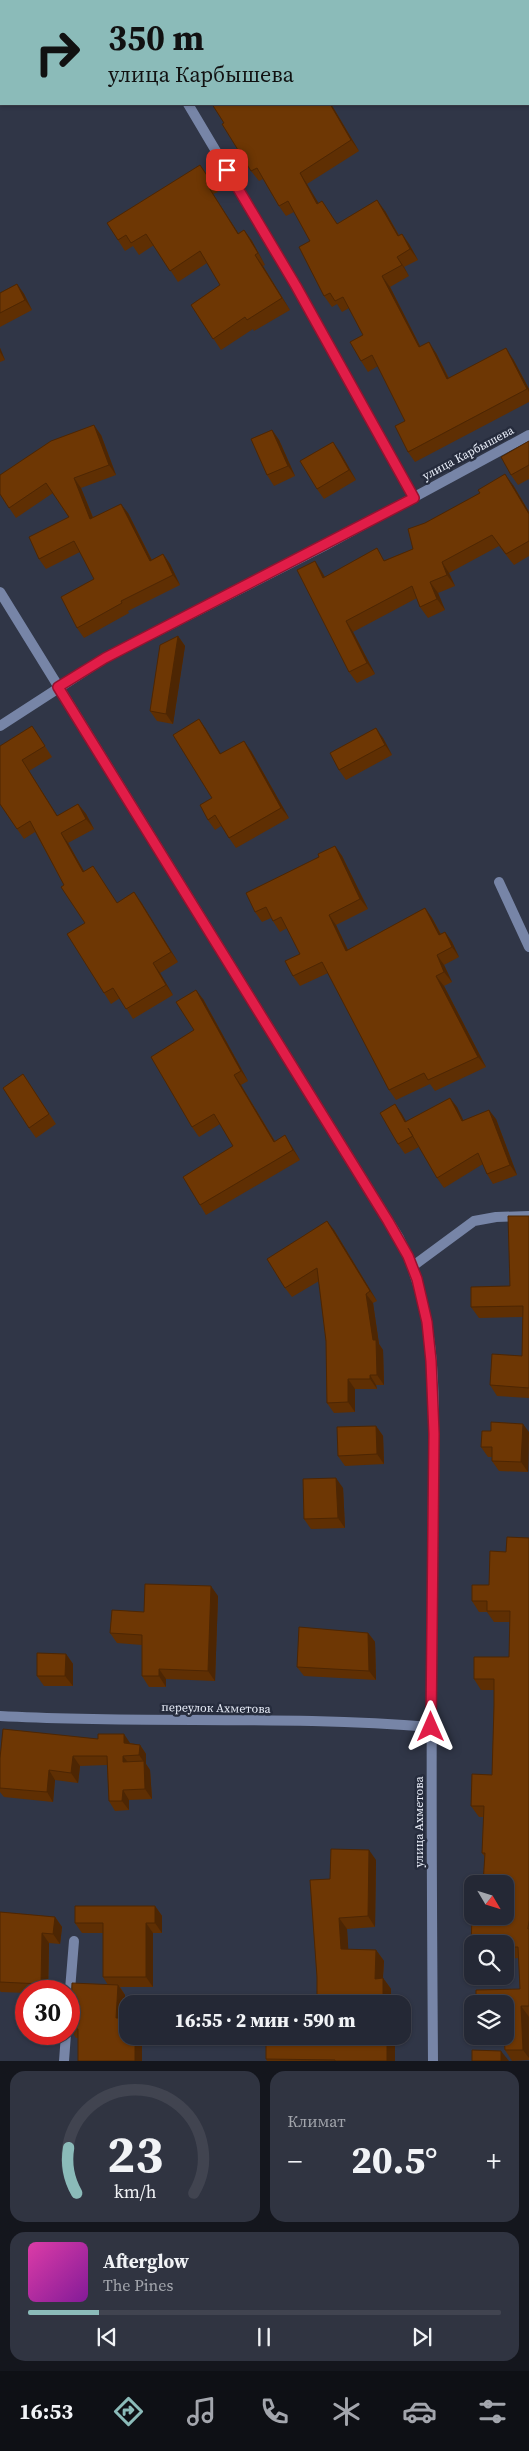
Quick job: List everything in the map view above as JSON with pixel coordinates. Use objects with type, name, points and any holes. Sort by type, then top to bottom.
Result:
[{"type":"street","points":[[189,105],[296,286],[414,498]]},
{"type":"street","name":"улица Карбышева","points":[[0,726],[58,687],[114,653],[414,498],[529,435]]},
{"type":"street","name":"улица Ахметова","points":[[0,592],[399,1238],[413,1266],[427,1322],[434,1434],[431,1727],[433,2061]]},
{"type":"street","points":[[499,882],[529,947]]},
{"type":"street","points":[[413,1266],[474,1221],[496,1217],[529,1216]]},
{"type":"street","name":"переулок Ахметова","points":[[0,1716],[104,1720],[382,1723],[431,1727]]},
{"type":"street","points":[[71,1980],[74,1941]]},
{"type":"street","points":[[64,2061],[65,2045]]},
{"type":"building","points":[[213,105],[331,105],[351,140],[300,173],[317,204],[322,201],[337,224],[377,200],[398,236],[402,234],[410,249],[397,257],[402,265],[382,276],[419,347],[429,342],[447,379],[506,348],[527,389],[408,452],[395,426],[405,421],[372,355],[361,361],[350,342],[363,335],[343,297],[335,301],[330,293],[324,296],[299,247],[310,241],[288,201],[279,206],[257,168],[251,171],[222,124],[224,123]]},
{"type":"building","points":[[200,165],[210,180],[206,183],[238,234],[244,230],[258,253],[255,255],[282,298],[247,320],[245,317],[213,339],[191,305],[220,285],[200,251],[170,271],[146,234],[131,243],[126,235],[118,240],[107,223]]},
{"type":"building","points":[[17,284],[25,300],[0,313],[0,293]]},
{"type":"building","points":[[94,425],[109,465],[74,478],[90,519],[121,504],[150,561],[163,554],[173,575],[121,601],[122,603],[77,628],[61,597],[94,579],[74,541],[39,559],[29,537],[69,517],[46,483],[9,508],[0,494],[0,475],[51,441]]},
{"type":"building","points":[[272,430],[288,466],[267,475],[251,439]]},
{"type":"building","points":[[529,441],[529,465],[511,475],[501,457]]},
{"type":"building","points":[[333,442],[349,470],[317,489],[300,461]]},
{"type":"building","points":[[505,474],[529,514],[529,541],[506,554],[492,535],[442,562],[447,575],[430,582],[437,599],[420,607],[412,586],[346,621],[367,663],[349,672],[297,570],[315,561],[323,578],[377,548],[384,561],[413,549],[408,529],[425,523],[480,493],[478,490]]},
{"type":"building","points":[[178,636],[166,714],[150,711],[160,645]]},
{"type":"building","points":[[199,719],[220,754],[244,741],[281,808],[229,838],[215,815],[208,820],[200,805],[212,798],[173,735]]},
{"type":"building","points":[[32,726],[45,746],[22,760],[57,816],[78,804],[86,819],[61,833],[83,872],[93,866],[117,903],[134,892],[171,952],[153,963],[166,985],[126,1009],[113,988],[104,993],[67,934],[85,923],[61,887],[64,885],[30,821],[17,829],[0,804],[0,746]]},
{"type":"building","points":[[376,728],[385,745],[339,770],[330,753]]},
{"type":"building","points":[[335,846],[360,899],[329,915],[346,951],[425,908],[439,935],[445,932],[452,947],[437,955],[444,972],[436,976],[478,1057],[428,1080],[424,1073],[389,1090],[322,962],[293,976],[285,961],[300,954],[281,917],[273,921],[266,907],[255,912],[246,893],[319,857],[318,854]]},
{"type":"building","points":[[196,990],[241,1071],[234,1075],[274,1142],[285,1135],[293,1150],[200,1205],[183,1177],[233,1146],[214,1114],[192,1127],[151,1057],[194,1030],[176,1002]]},
{"type":"building","points":[[23,1074],[49,1114],[29,1128],[3,1088]]},
{"type":"building","points":[[450,1098],[462,1121],[489,1110],[510,1165],[487,1174],[478,1153],[437,1178],[413,1136],[398,1144],[380,1113],[395,1104],[405,1122]]},
{"type":"building","points":[[508,1216],[529,1216],[529,1388],[490,1385],[492,1354],[522,1356],[523,1306],[471,1307],[471,1287],[510,1286]]},
{"type":"building","points":[[327,1221],[370,1291],[366,1294],[373,1340],[376,1340],[377,1375],[370,1375],[370,1379],[348,1379],[348,1402],[327,1403],[326,1341],[317,1268],[285,1288],[267,1259]]},
{"type":"building","points":[[491,1422],[523,1424],[521,1462],[492,1461],[492,1447],[481,1447],[482,1431],[491,1431]]},
{"type":"building","points":[[376,1426],[377,1454],[338,1456],[337,1427]]},
{"type":"building","points":[[336,1478],[338,1518],[304,1519],[303,1479]]},
{"type":"building","points":[[507,1537],[529,1538],[529,2006],[521,2006],[523,2050],[505,2050],[505,2045],[514,2045],[514,1995],[476,1995],[476,1990],[520,1989],[518,1947],[514,1947],[514,1935],[471,1935],[472,1925],[514,1925],[514,1875],[484,1875],[485,1853],[482,1853],[484,1806],[471,1806],[472,1774],[492,1775],[494,1706],[494,1679],[474,1679],[474,1657],[509,1657],[510,1611],[487,1611],[487,1601],[472,1601],[472,1585],[489,1585],[490,1551],[506,1552]]},
{"type":"building","points":[[145,1584],[211,1586],[208,1671],[159,1669],[159,1676],[142,1676],[142,1635],[110,1633],[112,1610],[144,1612]]},
{"type":"building","points":[[299,1627],[368,1633],[369,1671],[297,1667]]},
{"type":"building","points":[[37,1653],[66,1654],[65,1676],[37,1676]]},
{"type":"building","points":[[3,1729],[98,1739],[98,1734],[124,1734],[124,1743],[140,1745],[139,1755],[123,1756],[123,1762],[144,1761],[145,1789],[123,1790],[122,1801],[109,1801],[107,1756],[73,1756],[71,1773],[49,1770],[47,1792],[0,1788],[0,1758]]},
{"type":"building","points":[[331,1849],[369,1850],[368,1916],[339,1918],[341,1949],[376,1950],[375,1979],[383,1978],[383,1995],[317,1995],[310,1880],[330,1879]]},
{"type":"building","points":[[75,1906],[155,1906],[155,1923],[146,1923],[146,1977],[103,1977],[103,1923],[75,1923]]},
{"type":"building","points":[[0,1912],[55,1917],[53,1934],[42,1933],[41,1980],[0,1982]]},
{"type":"building","points":[[80,1983],[118,1985],[116,2018],[119,2018],[119,2045],[135,2045],[135,2061],[78,2061],[78,2045],[80,2045]]},
{"type":"building","points":[[266,2045],[387,2045],[387,2061],[266,2059]]},
{"type":"building","points":[[472,2050],[501,2051],[501,2061],[472,2061]]},
{"type":"route","points":[[227,170],[296,286],[414,498],[105,658],[58,687],[399,1238],[413,1266],[427,1322],[432,1378],[434,1434],[431,1727]]}]
